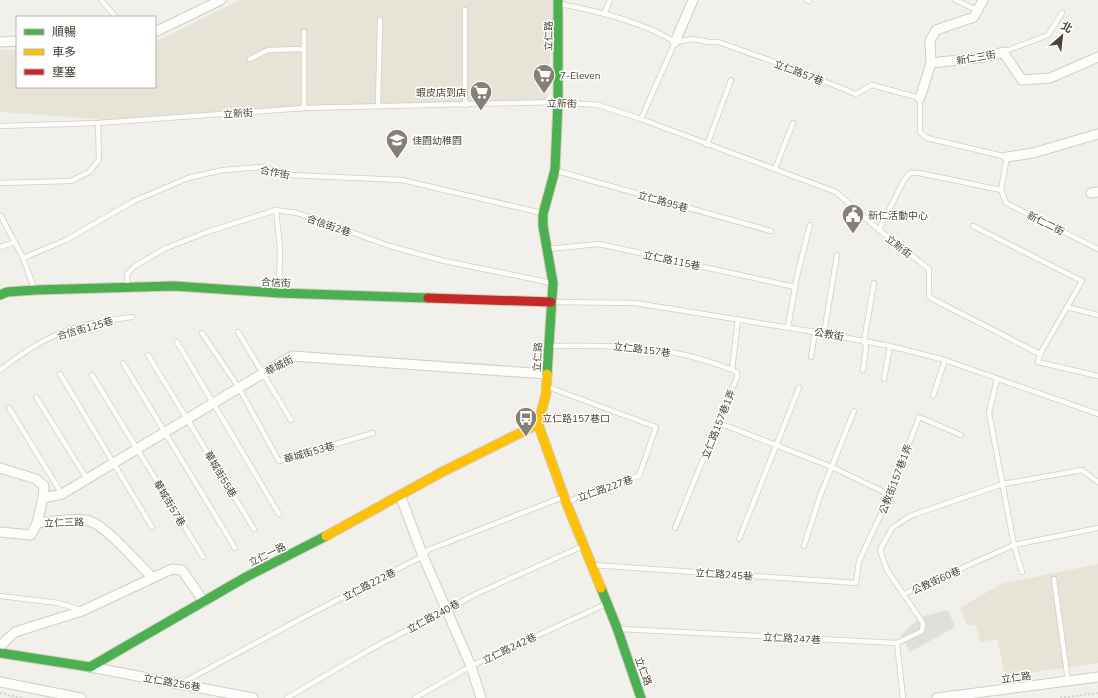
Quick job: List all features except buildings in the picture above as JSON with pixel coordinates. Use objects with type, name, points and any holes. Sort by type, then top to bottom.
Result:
[{"type":"street","points":[[156,32],[221,0]]},
{"type":"street","points":[[675,42],[693,0]]},
{"type":"street","points":[[920,98],[931,63],[930,40],[936,30],[974,17],[983,0]]},
{"type":"street","name":"立仁路","points":[[558,2],[558,102],[555,170],[543,214],[553,283],[546,386],[542,411],[538,424],[565,499],[585,546],[606,604],[617,628],[641,698]]},
{"type":"street","points":[[0,42],[16,41]]},
{"type":"street","name":"新仁三街","points":[[931,63],[985,57],[1003,52],[1022,80],[1050,78],[1098,57]]},
{"type":"street","points":[[1007,157],[1033,153],[1098,134]]},
{"type":"street","name":"合信街","points":[[0,295],[7,292],[35,290],[174,286],[279,293],[551,302]]},
{"type":"street","name":"華城街","points":[[43,498],[62,494],[87,480],[292,356],[547,374]]},
{"type":"street","name":"立仁一路","points":[[90,667],[204,602],[246,576],[291,555],[400,495],[538,424]]},
{"type":"street","name":"立仁三路","points":[[0,468],[36,479],[44,486],[43,498],[37,523],[80,519],[92,522],[109,534],[153,578]]},
{"type":"street","points":[[400,495],[423,556],[470,666],[481,698]]},
{"type":"street","points":[[0,532],[31,535],[37,523]]},
{"type":"street","points":[[0,646],[15,632],[82,610],[172,570],[182,570],[204,602]]},
{"type":"street","points":[[0,653],[90,667]]},
{"type":"street","name":"立仁路256巷","points":[[90,667],[253,698]]},
{"type":"street","name":"立仁路","points":[[936,698],[1098,677]]},
{"type":"street","points":[[0,682],[81,698]]},
{"type":"lane","points":[[102,0],[115,16]]},
{"type":"lane","points":[[604,14],[610,0]]},
{"type":"lane","points":[[955,0],[979,10]]},
{"type":"lane","points":[[558,2],[583,7],[604,14],[662,34],[675,42],[641,119]]},
{"type":"lane","points":[[465,10],[465,105]]},
{"type":"lane","points":[[1003,52],[1048,35],[1062,13]]},
{"type":"lane","points":[[378,106],[380,20]]},
{"type":"lane","points":[[304,32],[304,108]]},
{"type":"lane","name":"立仁路57巷","points":[[675,42],[693,39],[718,42],[786,66],[856,94],[872,85],[920,98]]},
{"type":"lane","points":[[250,59],[268,50],[303,49]]},
{"type":"lane","points":[[707,145],[731,80]]},
{"type":"lane","points":[[879,230],[904,180],[910,173],[919,173],[1001,190],[1007,157],[927,138],[920,132],[920,98]]},
{"type":"lane","name":"立新街","points":[[0,126],[98,123],[304,108],[558,102],[598,105],[641,119],[707,145],[836,192],[879,230],[929,269],[929,298],[1040,354]]},
{"type":"lane","points":[[0,183],[71,181],[89,172],[99,160],[98,123]]},
{"type":"lane","points":[[774,169],[793,123]]},
{"type":"lane","name":"合作街","points":[[23,258],[66,240],[134,201],[188,178],[223,170],[261,167],[289,175],[402,180],[543,214]]},
{"type":"lane","name":"立仁路95巷","points":[[555,170],[771,231]]},
{"type":"lane","name":"新仁二街","points":[[1001,190],[1006,203],[1096,249],[1098,248]]},
{"type":"lane","points":[[276,210],[280,248],[279,293]]},
{"type":"lane","name":"合信街2巷","points":[[126,288],[127,274],[135,266],[166,248],[207,232],[276,210],[297,213],[390,246],[440,260],[553,283]]},
{"type":"lane","points":[[1,216],[23,258],[35,290]]},
{"type":"lane","points":[[788,327],[795,287],[810,225]]},
{"type":"lane","points":[[974,226],[1082,281],[1040,354],[1038,362],[1098,376]]},
{"type":"lane","points":[[0,246],[15,242]]},
{"type":"lane","name":"立仁路115巷","points":[[548,248],[599,244],[795,287]]},
{"type":"lane","points":[[824,333],[837,255]]},
{"type":"lane","points":[[863,370],[866,347],[864,341],[874,283]]},
{"type":"lane","name":"公教街","points":[[551,302],[635,303],[824,333],[890,346],[946,360],[1098,414]]},
{"type":"lane","points":[[1067,306],[1098,315]]},
{"type":"lane","name":"合信街125巷","points":[[0,370],[16,358],[60,333],[110,320],[132,317]]},
{"type":"lane","name":"立仁路157巷1弄","points":[[675,528],[737,377],[737,372],[732,370],[738,320]]},
{"type":"lane","points":[[238,332],[291,420]]},
{"type":"lane","points":[[811,357],[815,332]]},
{"type":"lane","points":[[202,333],[239,388]]},
{"type":"lane","points":[[177,342],[279,514]]},
{"type":"lane","name":"立仁路157巷","points":[[549,346],[612,344],[667,351],[715,362],[732,370]]},
{"type":"lane","points":[[884,379],[890,346]]},
{"type":"lane","name":"華城街55巷","points":[[148,355],[254,529]]},
{"type":"lane","points":[[933,396],[946,360]]},
{"type":"lane","points":[[123,363],[235,548]]},
{"type":"lane","points":[[60,374],[152,527]]},
{"type":"lane","name":"華城街57巷","points":[[92,375],[202,557]]},
{"type":"lane","points":[[997,379],[989,412],[1014,545],[1022,572]]},
{"type":"lane","name":"立仁路227巷","points":[[546,386],[656,427],[639,476],[565,499]]},
{"type":"lane","name":"華城街53巷","points":[[239,388],[279,461],[373,433]]},
{"type":"lane","points":[[739,539],[775,445],[799,388]]},
{"type":"lane","points":[[36,398],[87,480]]},
{"type":"lane","points":[[9,408],[62,494]]},
{"type":"lane","points":[[804,546],[854,411]]},
{"type":"lane","name":"公教街157巷1弄","points":[[856,583],[859,561],[890,495],[918,418],[961,435]]},
{"type":"lane","points":[[719,423],[832,467],[890,495]]},
{"type":"lane","name":"公教街60巷","points":[[1098,482],[1082,470],[1003,484],[910,516],[892,528],[880,550],[887,570],[904,594],[1014,545],[1098,528]]},
{"type":"lane","name":"立仁路222巷","points":[[180,684],[308,615],[423,556],[428,550],[565,499]]},
{"type":"lane","name":"立仁路240巷","points":[[287,698],[371,649],[478,593],[585,546]]},
{"type":"lane","name":"立仁路245巷","points":[[592,565],[856,583]]},
{"type":"lane","points":[[1054,580],[1068,681]]},
{"type":"lane","name":"立仁路247巷","points":[[617,628],[897,643],[922,631],[923,623],[904,594]]},
{"type":"lane","points":[[0,596],[58,603],[82,610]]},
{"type":"lane","name":"立仁路242巷","points":[[415,698],[470,666],[606,604]]},
{"type":"lane","points":[[897,643],[903,698]]},
{"type":"path","points":[[1060,698],[1098,693]]},
{"type":"path","points":[[0,694],[22,698]]},
{"type":"shaded area","points":[[240,0],[554,0],[547,101],[110,120],[0,112],[0,50],[16,50],[16,88],[156,88],[156,42]]},
{"type":"shaded area","points":[[1098,564],[1098,663],[1005,676],[997,639],[980,642],[976,625],[966,624],[960,608],[1001,584]]},
{"type":"shaded area","points":[[948,610],[955,627],[910,652],[901,635],[920,617]]},
{"type":"traffic: fast","points":[[547,374],[553,283],[543,226],[543,214],[555,170],[558,102],[558,0]]},
{"type":"traffic: fast","points":[[0,295],[7,292],[35,290],[174,286],[279,293],[428,298]]},
{"type":"traffic: fast","points":[[0,653],[90,667],[246,577],[326,536]]},
{"type":"traffic: fast","points":[[601,588],[617,628],[641,698]]},
{"type":"traffic: slow","points":[[547,374],[546,394],[538,424],[566,502],[601,588]]},
{"type":"traffic: slow","points":[[326,536],[442,472],[538,424]]},
{"type":"traffic: jam","points":[[428,298],[551,302]]},
{"type":"place","name":"7-Eleven","points":[[544,94]]},
{"type":"place","name":"蝦皮店到店","points":[[481,112]]},
{"type":"place","name":"佳園幼稚園","points":[[397,160]]},
{"type":"place","name":"新仁活動中心","points":[[853,234]]},
{"type":"place","name":"立仁路157巷口","points":[[526,438]]}]
